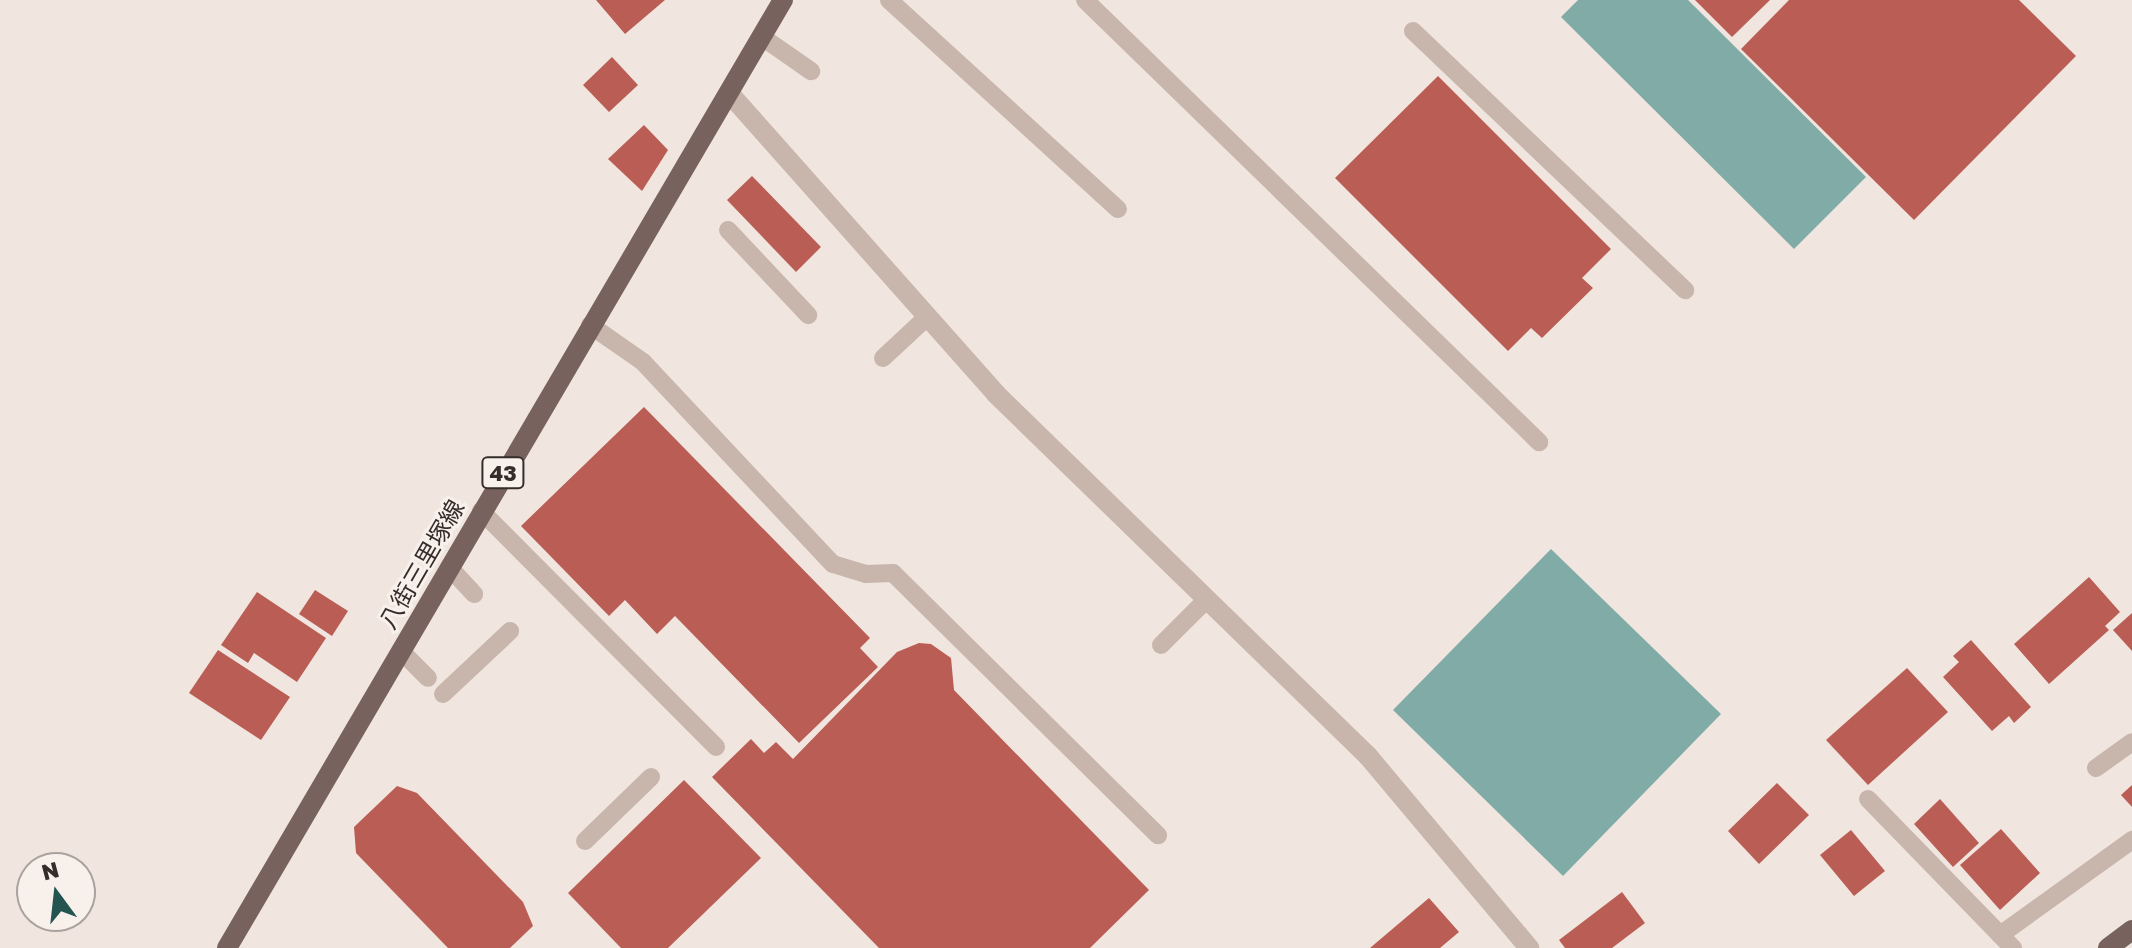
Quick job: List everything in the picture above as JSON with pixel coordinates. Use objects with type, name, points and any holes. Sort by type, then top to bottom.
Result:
[{"type":"main road","name":"八街三里塚線","points":[[227,948],[783,0]]},
{"type":"main road","points":[[2108,948],[2132,930]]},
{"type":"street","points":[[729,93],[996,394],[1368,756],[1529,948]]},
{"type":"lane","points":[[889,0],[1118,209]]},
{"type":"lane","points":[[1085,0],[1539,442]]},
{"type":"lane","points":[[1413,31],[1685,290]]},
{"type":"lane","points":[[762,37],[811,71]]},
{"type":"lane","points":[[728,230],[808,315]]},
{"type":"lane","points":[[883,358],[927,317]]},
{"type":"lane","points":[[590,325],[643,362],[833,564],[866,574],[893,573],[1158,835]]},
{"type":"lane","points":[[481,511],[716,747]]},
{"type":"lane","points":[[449,567],[474,594]]},
{"type":"lane","points":[[1161,645],[1207,599]]},
{"type":"lane","points":[[443,694],[510,631]]},
{"type":"lane","points":[[401,651],[428,678]]},
{"type":"lane","points":[[2096,768],[2132,742]]},
{"type":"lane","points":[[585,841],[651,777]]},
{"type":"lane","points":[[1868,799],[2006,942],[2132,840]]},
{"type":"water","points":[[1578,0],[1688,0],[1866,177],[1794,249],[1561,17]]},
{"type":"water","points":[[1551,549],[1721,714],[1563,876],[1393,710]]},
{"type":"building","points":[[596,0],[665,0],[625,34]]},
{"type":"building","points":[[1695,0],[1770,0],[1732,37]]},
{"type":"building","points":[[1789,0],[2019,0],[2076,56],[1914,220],[1741,49]]},
{"type":"building","points":[[612,57],[638,85],[609,112],[583,85]]},
{"type":"building","points":[[1438,76],[1611,249],[1582,278],[1593,288],[1542,338],[1531,328],[1508,351],[1335,178]]},
{"type":"building","points":[[644,125],[668,150],[642,191],[608,159]]},
{"type":"building","points":[[752,176],[821,247],[796,272],[727,200]]},
{"type":"building","points":[[644,407],[870,638],[860,648],[878,667],[799,743],[675,616],[657,634],[625,600],[609,616],[521,526]]},
{"type":"building","points":[[2089,577],[2120,612],[2105,626],[2109,630],[2049,684],[2014,644]]},
{"type":"building","points":[[315,590],[348,611],[332,636],[299,614]]},
{"type":"building","points":[[257,592],[326,638],[297,682],[254,653],[248,663],[221,645]]},
{"type":"building","points":[[2132,613],[2132,651],[2113,630]]},
{"type":"building","points":[[1971,640],[2031,707],[2014,723],[2009,716],[1992,731],[1943,677],[1959,662],[1953,656]]},
{"type":"building","points":[[919,643],[931,644],[951,658],[954,690],[1149,890],[1090,948],[879,948],[712,777],[751,739],[764,753],[776,742],[793,759],[897,652]]},
{"type":"building","points":[[218,650],[290,697],[261,740],[189,693]]},
{"type":"building","points":[[1907,668],[1948,712],[1868,785],[1826,740]]},
{"type":"building","points":[[684,780],[761,858],[668,948],[621,948],[568,893]]},
{"type":"building","points":[[1777,783],[1809,815],[1759,864],[1728,831]]},
{"type":"building","points":[[2132,785],[2132,807],[2121,795]]},
{"type":"building","points":[[397,786],[417,793],[523,902],[533,926],[510,948],[448,948],[356,853],[354,827]]},
{"type":"building","points":[[1940,799],[1979,843],[1953,867],[1914,824]]},
{"type":"building","points":[[2001,829],[2040,873],[2000,910],[1960,865]]},
{"type":"building","points":[[1851,830],[1885,871],[1854,896],[1820,855]]},
{"type":"building","points":[[1622,892],[1645,923],[1612,948],[1565,948],[1559,940]]},
{"type":"building","points":[[1429,898],[1459,932],[1440,948],[1370,948]]}]
